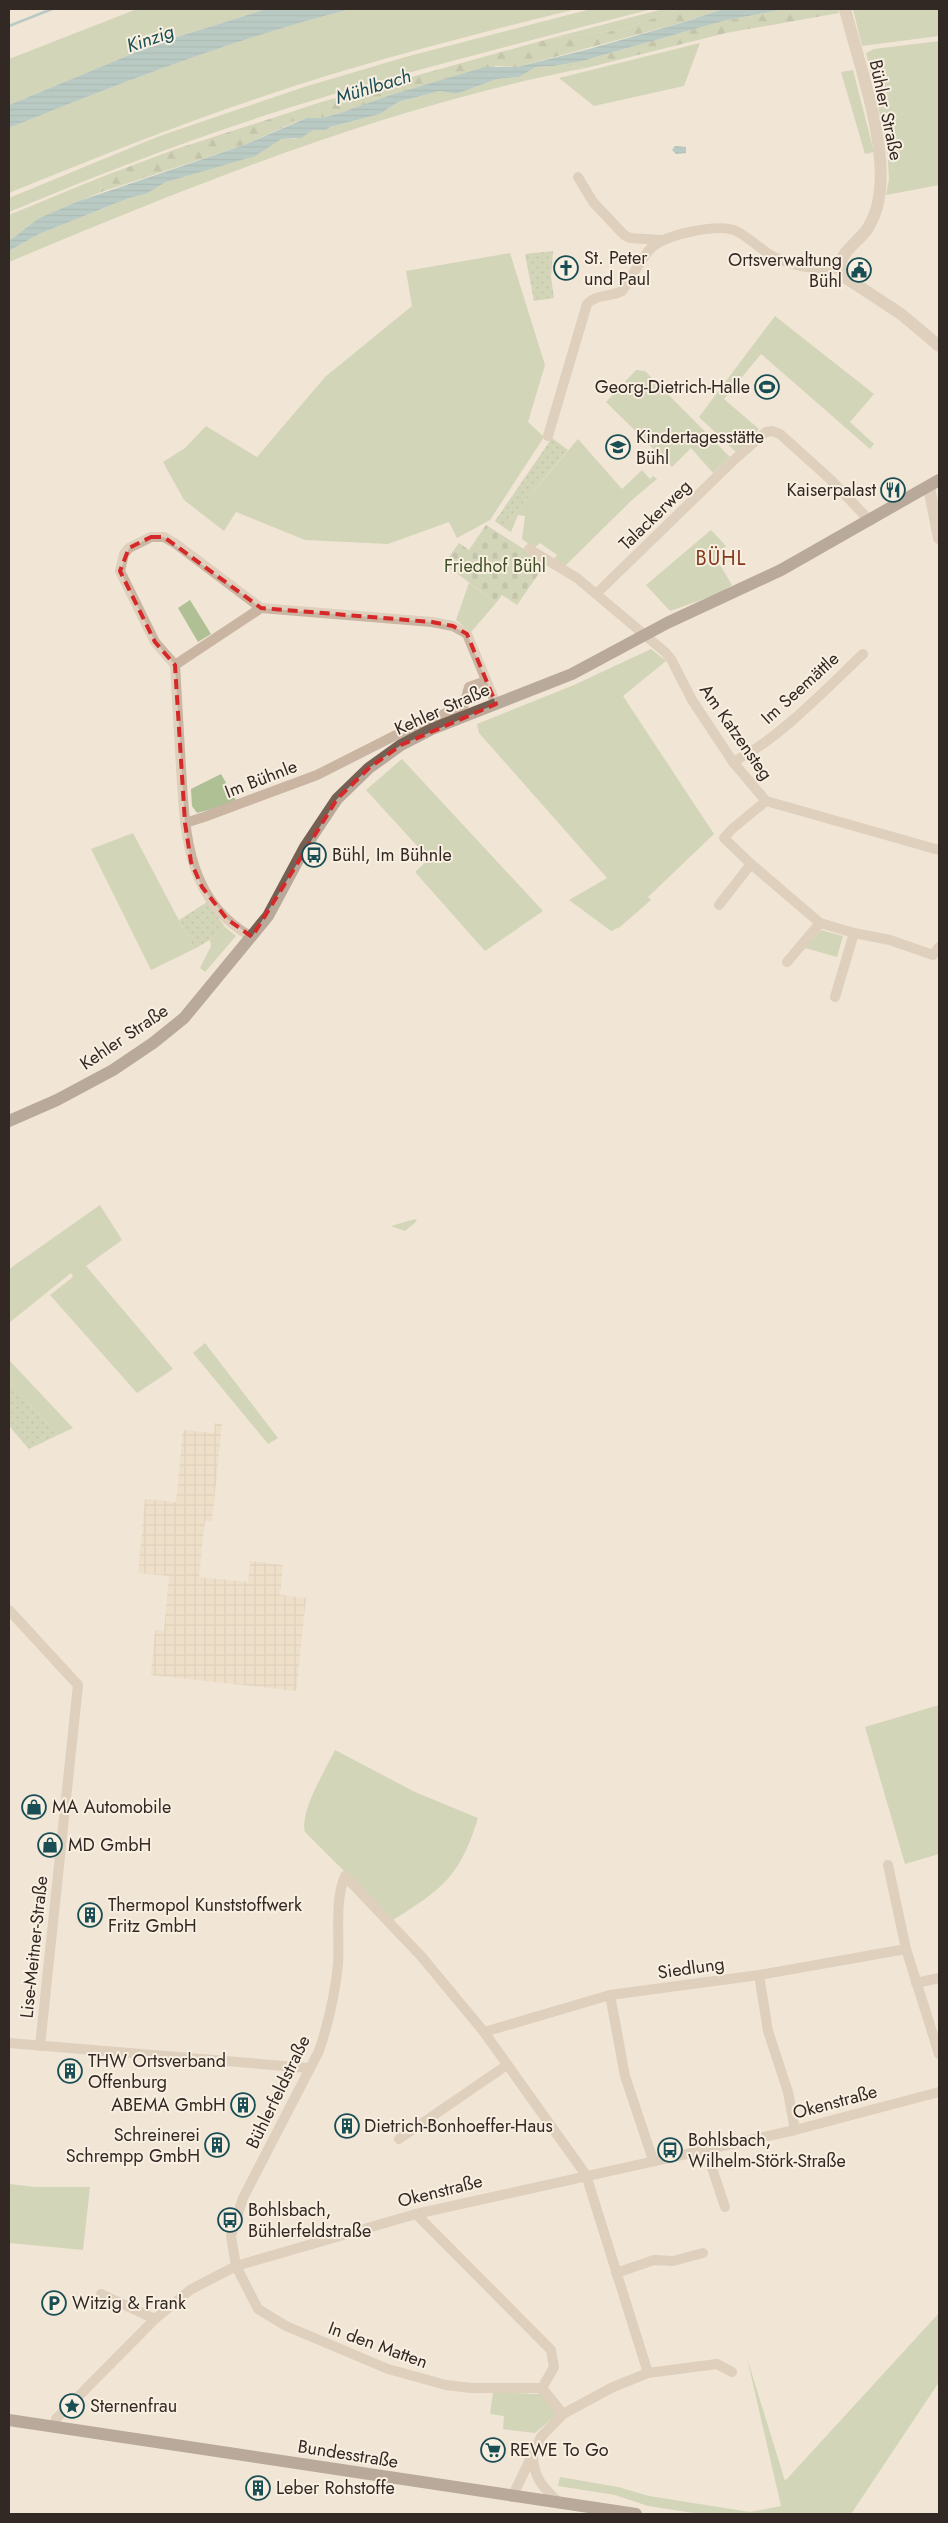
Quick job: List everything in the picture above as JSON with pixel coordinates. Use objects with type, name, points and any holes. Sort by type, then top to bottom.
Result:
[{"type":"main road","name":"Kehler Straße","points":[[9,1121],[56,1100],[105,1074],[153,1043],[184,1018],[252,938],[268,916],[325,815],[350,786],[401,746],[432,730],[572,674],[643,636],[781,570],[934,484]]},
{"type":"main road","points":[[9,2420],[55,2427]]},
{"type":"main road","name":"Bundesstraße","points":[[55,2427],[615,2513],[636,2514]]},
{"type":"street","name":"Bühler Straße","points":[[840,268],[845,254],[868,230],[873,219],[878,204],[881,174],[880,152],[875,127],[845,9]]},
{"type":"street","points":[[578,177],[593,202],[624,235],[630,238],[661,240],[696,231],[733,230],[772,256],[790,263],[829,269],[840,268],[844,276],[901,314],[939,346]]},
{"type":"street","points":[[548,436],[587,304],[594,298],[616,294],[622,290],[649,250],[661,240]]},
{"type":"street","name":"Talackerweg","points":[[596,594],[735,459],[766,432],[772,431],[780,434],[830,479],[870,521]]},
{"type":"street","points":[[934,484],[939,538]]},
{"type":"street","points":[[252,938],[227,919],[202,887],[192,862],[184,822],[175,665],[155,642],[120,571],[124,554],[129,548],[151,537],[164,537],[261,608],[432,622],[453,626],[467,634],[496,704]]},
{"type":"street","name":"Am Katzensteg","points":[[528,549],[577,578],[671,659],[692,700],[733,762],[766,801],[939,850]]},
{"type":"street","points":[[175,665],[261,608]]},
{"type":"street","name":"Im Seemättle","points":[[733,762],[753,752],[821,694],[863,654]]},
{"type":"street","name":"Kehler Straße","points":[[346,760],[464,705],[469,687],[486,681]]},
{"type":"street","name":"Im Bühnle","points":[[184,822],[204,818],[316,775],[346,760]]},
{"type":"street","points":[[766,801],[724,838],[751,864],[820,923],[854,933],[890,940],[933,955],[939,947]]},
{"type":"street","points":[[719,905],[751,864]]},
{"type":"street","points":[[787,962],[820,923]]},
{"type":"street","points":[[835,996],[854,933]]},
{"type":"street","name":"Lise-Meitner-Straße","points":[[9,1610],[78,1685],[40,2046]]},
{"type":"street","points":[[888,1865],[906,1949],[939,2054]]},
{"type":"street","name":"Bühlerfeldstraße","points":[[236,2266],[230,2236],[243,2198],[319,2051],[327,2028],[338,1966],[340,1895],[345,1876],[421,1956],[484,2032],[586,2175],[648,2373]]},
{"type":"street","name":"Siedlung","points":[[484,2032],[610,1995],[759,1975],[906,1949]]},
{"type":"street","points":[[759,1975],[768,2032],[788,2092],[796,2130]]},
{"type":"street","points":[[916,1983],[939,1978]]},
{"type":"street","points":[[610,1995],[625,2076],[653,2160]]},
{"type":"street","points":[[9,2043],[309,2068]]},
{"type":"street","points":[[399,2139],[507,2065]]},
{"type":"street","name":"Okenstraße","points":[[55,2427],[56,2418],[155,2319],[190,2290],[236,2266],[416,2214],[653,2160],[796,2130],[939,2092]]},
{"type":"street","points":[[706,2150],[725,2207]]},
{"type":"street","points":[[416,2214],[551,2350],[554,2366],[542,2388],[562,2414]]},
{"type":"street","points":[[616,2273],[654,2260],[672,2261],[703,2253]]},
{"type":"street","name":"In den Matten","points":[[236,2266],[258,2309],[286,2326],[382,2367],[446,2385],[542,2388]]},
{"type":"street","points":[[101,2294],[155,2319]]},
{"type":"street","points":[[512,2497],[541,2437],[562,2414],[613,2387],[648,2373],[717,2364],[732,2372]]},
{"type":"street","points":[[533,2454],[537,2479],[544,2489],[561,2504]]},
{"type":"highlighted area","points":[[151,537],[164,537],[261,608],[432,622],[453,626],[467,634],[496,704],[401,745],[369,768],[337,799],[252,937],[227,919],[202,887],[191,862],[185,823],[175,665],[155,642],[120,571],[129,548]]},
{"type":"green space","points":[[137,9],[266,9],[158,43],[9,105],[9,59]]},
{"type":"green space","points":[[351,9],[576,9],[432,46],[303,83],[176,127],[9,193],[9,128],[135,78],[220,48]]},
{"type":"green space","points":[[591,9],[652,9],[422,69],[285,109],[215,132],[9,212],[9,198],[157,137],[304,87],[409,56]]},
{"type":"green space","points":[[663,9],[680,9],[620,30],[548,39]]},
{"type":"green space","points":[[680,9],[723,9],[688,21],[517,67],[496,66],[322,118],[319,116],[318,103],[548,39],[620,30]]},
{"type":"green space","points":[[785,9],[838,9],[839,13],[726,33],[586,68],[570,66],[569,62],[593,58],[723,21]]},
{"type":"green space","points":[[853,9],[939,9],[939,36],[862,46]]},
{"type":"green space","points":[[939,41],[939,185],[886,195],[889,179],[887,146],[866,53],[874,49]]},
{"type":"green space","points":[[700,43],[684,86],[594,106],[559,78]]},
{"type":"green space","points":[[569,62],[570,66],[586,68],[438,103],[293,150],[150,204],[9,262],[9,251],[39,234],[129,198],[146,194],[166,182],[281,139],[295,139],[313,130],[326,130],[330,127],[380,114],[398,102],[440,91],[456,94],[497,79],[519,77],[536,67],[553,66]]},
{"type":"green space","points":[[853,70],[874,152],[865,154],[841,72]]},
{"type":"green space","points":[[318,103],[319,116],[322,118],[306,118],[295,122],[291,112]]},
{"type":"green space","points":[[291,112],[295,122],[244,145],[101,192],[99,178],[173,150]]},
{"type":"green space","points":[[99,178],[101,192],[39,218],[9,241],[9,215]]},
{"type":"green space","points":[[553,251],[551,277],[554,298],[534,301],[525,254]]},
{"type":"green space","points":[[510,253],[545,365],[528,422],[544,437],[490,520],[457,538],[449,522],[388,544],[305,540],[236,512],[224,531],[184,500],[163,462],[185,448],[206,426],[257,457],[325,377],[412,306],[406,271]]},
{"type":"green space","points":[[775,316],[874,394],[850,422],[874,444],[870,449],[761,354],[724,399],[759,429],[737,453],[699,417]]},
{"type":"green space","points":[[636,370],[645,371],[730,457],[713,473],[691,448],[672,467],[606,402]]},
{"type":"green space","points":[[552,438],[568,450],[503,527],[495,521]]},
{"type":"green space","points":[[578,439],[622,489],[642,470],[650,479],[653,476],[657,479],[632,500],[565,566],[554,558],[557,555],[540,543],[534,548],[522,539],[525,516],[518,515],[511,532],[503,527]]},
{"type":"green space","name":"Friedhof Bühl","points":[[486,525],[546,563],[517,605],[502,595],[496,603],[450,568],[455,562],[449,557],[459,543],[469,550]]},
{"type":"green space","points":[[711,530],[726,546],[714,555],[732,585],[718,594],[670,611],[646,585]]},
{"type":"green space","points":[[469,583],[496,603],[471,632],[456,620]]},
{"type":"green space","points":[[190,600],[211,634],[198,642],[178,608]]},
{"type":"green space","points":[[651,649],[666,661],[623,696],[714,834],[648,897],[651,900],[620,927],[611,931],[569,900],[607,878],[479,733],[477,724],[574,685]]},
{"type":"green space","points":[[402,759],[543,911],[485,951],[415,872],[429,859],[366,790]]},
{"type":"green space","points":[[221,774],[237,802],[197,813],[192,806],[191,789]]},
{"type":"green space","points":[[133,833],[194,949],[151,970],[91,849]]},
{"type":"green space","points":[[207,902],[225,927],[210,940],[194,949],[179,920]]},
{"type":"green space","points":[[225,927],[236,936],[205,972],[200,968],[211,946],[210,940]]},
{"type":"green space","points":[[821,930],[843,936],[837,957],[805,948]]},
{"type":"green space","points":[[100,1205],[122,1240],[86,1266],[173,1369],[137,1393],[50,1295],[73,1277],[71,1273],[9,1323],[9,1269]]},
{"type":"green space","points":[[415,1219],[417,1221],[405,1231],[391,1226]]},
{"type":"green space","points":[[205,1343],[278,1438],[268,1444],[193,1353]]},
{"type":"green space","points":[[9,1360],[73,1428],[58,1435],[9,1381]]},
{"type":"green space","points":[[9,1381],[58,1435],[29,1449],[9,1426]]},
{"type":"green space","points":[[939,1705],[939,1854],[905,1864],[865,1727]]},
{"type":"green space","points":[[335,1750],[415,1792],[478,1818],[464,1854],[448,1879],[425,1899],[393,1920],[305,1832],[304,1824],[309,1802]]},
{"type":"green space","points":[[9,2184],[35,2187],[90,2187],[83,2250],[9,2243]]},
{"type":"green space","points":[[939,2313],[939,2382],[851,2514],[700,2514],[648,2506],[615,2495],[558,2486],[560,2477],[618,2487],[649,2496],[750,2512],[781,2506],[747,2358],[785,2481]]},
{"type":"green space","points":[[542,2391],[558,2410],[556,2415],[535,2433],[503,2429],[504,2416],[490,2414],[493,2392],[537,2394]]},
{"type":"shaded area","points":[[215,1423],[222,1424],[212,1521],[205,1521],[199,1577],[248,1582],[250,1561],[283,1565],[280,1595],[306,1598],[296,1691],[151,1675],[155,1630],[164,1631],[169,1576],[138,1573],[145,1499],[176,1502],[183,1430],[214,1433]]},
{"type":"water","points":[[266,9],[351,9],[220,48],[135,78],[9,128],[9,105],[158,43]]},
{"type":"water","points":[[723,9],[785,9],[723,21],[582,61],[536,67],[519,77],[497,79],[456,94],[440,91],[398,102],[380,114],[330,127],[326,130],[313,130],[301,138],[281,139],[255,156],[166,182],[146,194],[129,198],[39,234],[9,251],[9,241],[39,218],[79,201],[244,145],[306,118],[322,118],[485,67],[517,67],[589,49]]},
{"type":"water","points":[[675,146],[686,147],[686,153],[676,154],[672,150]]},
{"type":"waterway","points":[[9,26],[52,9]]},
{"type":"place","name":"St. Peter und Paul","points":[[566,268]]},
{"type":"place","name":"Ortsverwaltung Bühl","points":[[859,270]]},
{"type":"place","name":"Georg-Dietrich-Halle","points":[[767,387]]},
{"type":"place","name":"Kindertagesstätte Bühl","points":[[618,447]]},
{"type":"place","name":"Kaiserpalast","points":[[893,490]]},
{"type":"place","name":"Bühl, Im Bühnle","points":[[314,855]]},
{"type":"place","name":"MA Automobile","points":[[34,1807]]},
{"type":"place","name":"MD GmbH","points":[[50,1845]]},
{"type":"place","name":"Thermopol Kunststoffwerk Fritz GmbH","points":[[90,1915]]},
{"type":"place","name":"THW Ortsverband Offenburg","points":[[70,2071]]},
{"type":"place","name":"ABEMA GmbH","points":[[243,2105]]},
{"type":"place","name":"Dietrich-Bonhoeffer-Haus","points":[[347,2126]]},
{"type":"place","name":"Schreinerei Schrempp GmbH","points":[[217,2145]]},
{"type":"place","name":"Bohlsbach, Wilhelm-Störk-Straße","points":[[670,2150]]},
{"type":"place","name":"Bohlsbach, Bühlerfeldstraße","points":[[230,2220]]},
{"type":"place","name":"Witzig & Frank","points":[[54,2303]]},
{"type":"place","name":"Sternenfrau","points":[[72,2406]]},
{"type":"place","name":"REWE To Go","points":[[493,2450]]},
{"type":"place","name":"Leber Rohstoffe","points":[[258,2488]]},
{"type":"district","name":"BÜHL","points":[[721,558]]},
{"type":"water label","name":"Kinzig","points":[[150,38]]},
{"type":"water label","name":"Mühlbach","points":[[373,86]]}]
